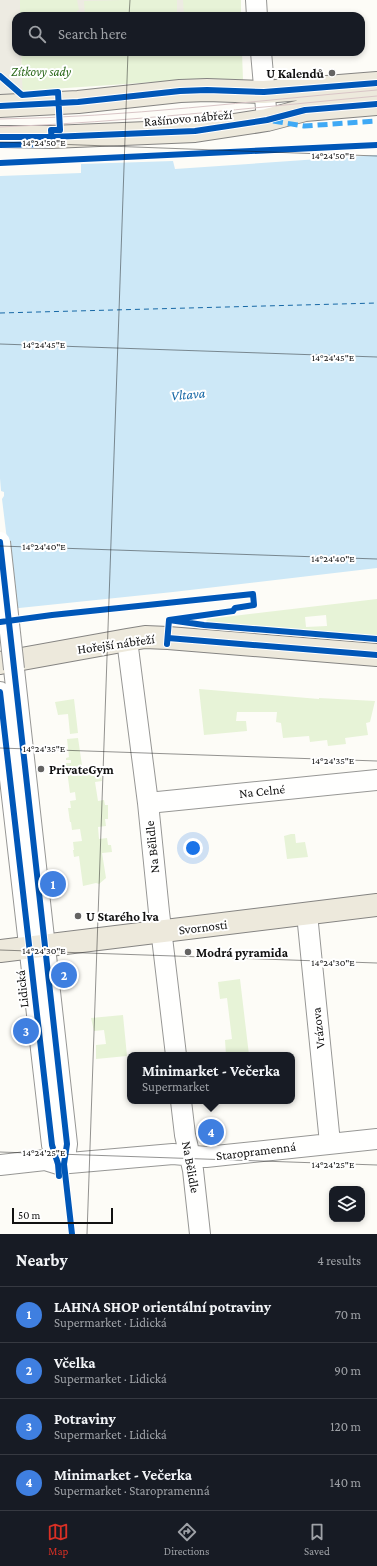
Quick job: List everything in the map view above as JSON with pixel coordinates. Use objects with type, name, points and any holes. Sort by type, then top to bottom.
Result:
[{"type":"main road","name":"Rašínovo nábřeží","points":[[0,107],[58,104],[180,91],[207,90],[264,92],[377,83]]},
{"type":"main road","name":"Rašínovo nábřeží","points":[[0,137],[195,131],[267,120],[305,110],[377,104]]},
{"type":"main road","name":"Hořejší nábřeží","points":[[7,666],[145,637],[377,655]]},
{"type":"main road","name":"Svornosti","points":[[0,951],[55,943],[307,914],[377,904]]},
{"type":"street","points":[[256,0],[257,12]]},
{"type":"street","points":[[261,56],[267,120]]},
{"type":"street","name":"Lidická","points":[[0,542],[7,666],[37,946],[52,1145],[61,1164]]},
{"type":"street","name":"Na Bělidle","points":[[127,640],[148,803],[161,932],[176,1052]]},
{"type":"street","name":"Lidická","points":[[0,692],[37,946]]},
{"type":"street","name":"Na Celné","points":[[148,803],[377,780]]},
{"type":"street","name":"Vrázova","points":[[307,914],[330,1143]]},
{"type":"street","name":"Na Bělidle","points":[[181,1104],[200,1234]]},
{"type":"street","name":"Staropramenná","points":[[0,1165],[45,1160],[61,1164],[173,1154],[206,1157],[377,1139]]},
{"type":"green space","points":[[20,0],[241,0],[241,12],[20,12]]},
{"type":"green space","name":"Zítkovy sady","points":[[21,56],[242,56],[243,80],[200,79],[22,91]]},
{"type":"green space","points":[[377,599],[377,638],[208,624],[206,621],[208,619]],"holes":[[[326,615],[327,626],[306,627],[305,617]]]},
{"type":"green space","points":[[199,689],[319,699],[375,701],[370,722],[366,723],[368,735],[345,738],[346,744],[328,746],[327,740],[310,742],[309,736],[283,738],[281,723],[276,722],[277,712],[237,712],[236,721],[246,721],[247,731],[204,735]]},
{"type":"green space","points":[[74,699],[78,733],[70,734],[68,714],[58,715],[55,702]]},
{"type":"green space","points":[[78,738],[83,772],[104,769],[104,775],[101,776],[102,781],[95,782],[98,801],[104,800],[105,805],[108,805],[108,819],[105,819],[106,826],[98,827],[99,839],[107,838],[108,845],[111,845],[112,852],[102,853],[106,878],[99,884],[96,883],[83,886],[79,856],[74,857],[73,850],[73,842],[82,841],[80,829],[72,830],[70,822],[68,808],[71,808],[70,801],[76,800],[75,792],[70,793],[66,763],[71,763],[71,760],[66,760],[66,758],[69,757],[67,739]]},
{"type":"green space","points":[[295,834],[296,843],[305,842],[308,857],[287,859],[284,836]]},
{"type":"green space","points":[[240,979],[249,1052],[226,1052],[225,1040],[232,1039],[227,998],[220,999],[218,982]]},
{"type":"green space","points":[[123,1015],[127,1056],[96,1059],[96,1045],[106,1044],[104,1030],[94,1031],[91,1018]]},
{"type":"shaded area","points":[[0,0],[20,0],[20,12],[12,12],[12,56],[21,56],[23,100],[0,101]]},
{"type":"shaded area","points":[[77,0],[123,0],[84,1],[85,12],[77,12],[79,10]]},
{"type":"shaded area","points":[[177,0],[183,0],[184,12],[177,12]]},
{"type":"water","name":"Vltava","points":[[377,155],[377,568],[173,592],[0,610],[0,176],[81,173],[81,164],[173,161],[175,169]]},
{"type":"pier","points":[[0,478],[1,491],[4,492],[2,499],[9,556],[0,612]]},
{"type":"ferry route","points":[[0,313],[377,303]]},
{"type":"tram line","points":[[0,119],[47,118],[141,112],[377,90]]},
{"type":"tram line","points":[[0,127],[141,118],[377,96]]},
{"type":"marked path","points":[[273,121],[304,126],[377,121]]},
{"type":"cycle path","points":[[0,76],[22,95],[58,92],[60,130],[51,130],[52,144],[0,145]]},
{"type":"cycle path","points":[[0,106],[78,102],[180,91],[207,90],[264,92],[377,83]]},
{"type":"cycle path","points":[[0,137],[51,137],[195,131],[267,120],[305,110],[377,104]]},
{"type":"cycle path","points":[[0,163],[377,145]]},
{"type":"cycle path","points":[[0,542],[67,1144],[64,1164],[72,1234]]},
{"type":"cycle path","points":[[0,622],[52,615],[253,594],[254,605],[235,608],[233,611],[169,620]]},
{"type":"cycle path","points":[[167,644],[169,620],[204,625],[377,639]]},
{"type":"cycle path","points":[[168,638],[377,655]]},
{"type":"cycle path","points":[[0,692],[52,1145],[58,1164],[59,1176]]},
{"type":"place","name":"U Kalendů","points":[[332,73]]},
{"type":"place","name":"PrivateGym","points":[[41,769]]},
{"type":"place","name":"LAHNA SHOP orientální potraviny","points":[[53,884]]},
{"type":"place","name":"U Starého lva","points":[[78,916]]},
{"type":"place","name":"Modrá pyramida","points":[[188,952]]},
{"type":"place","name":"Včelka","points":[[64,975]]},
{"type":"place","name":"Potraviny","points":[[26,1031]]},
{"type":"place","name":"Minimarket - Večerka","points":[[211,1132]]}]
